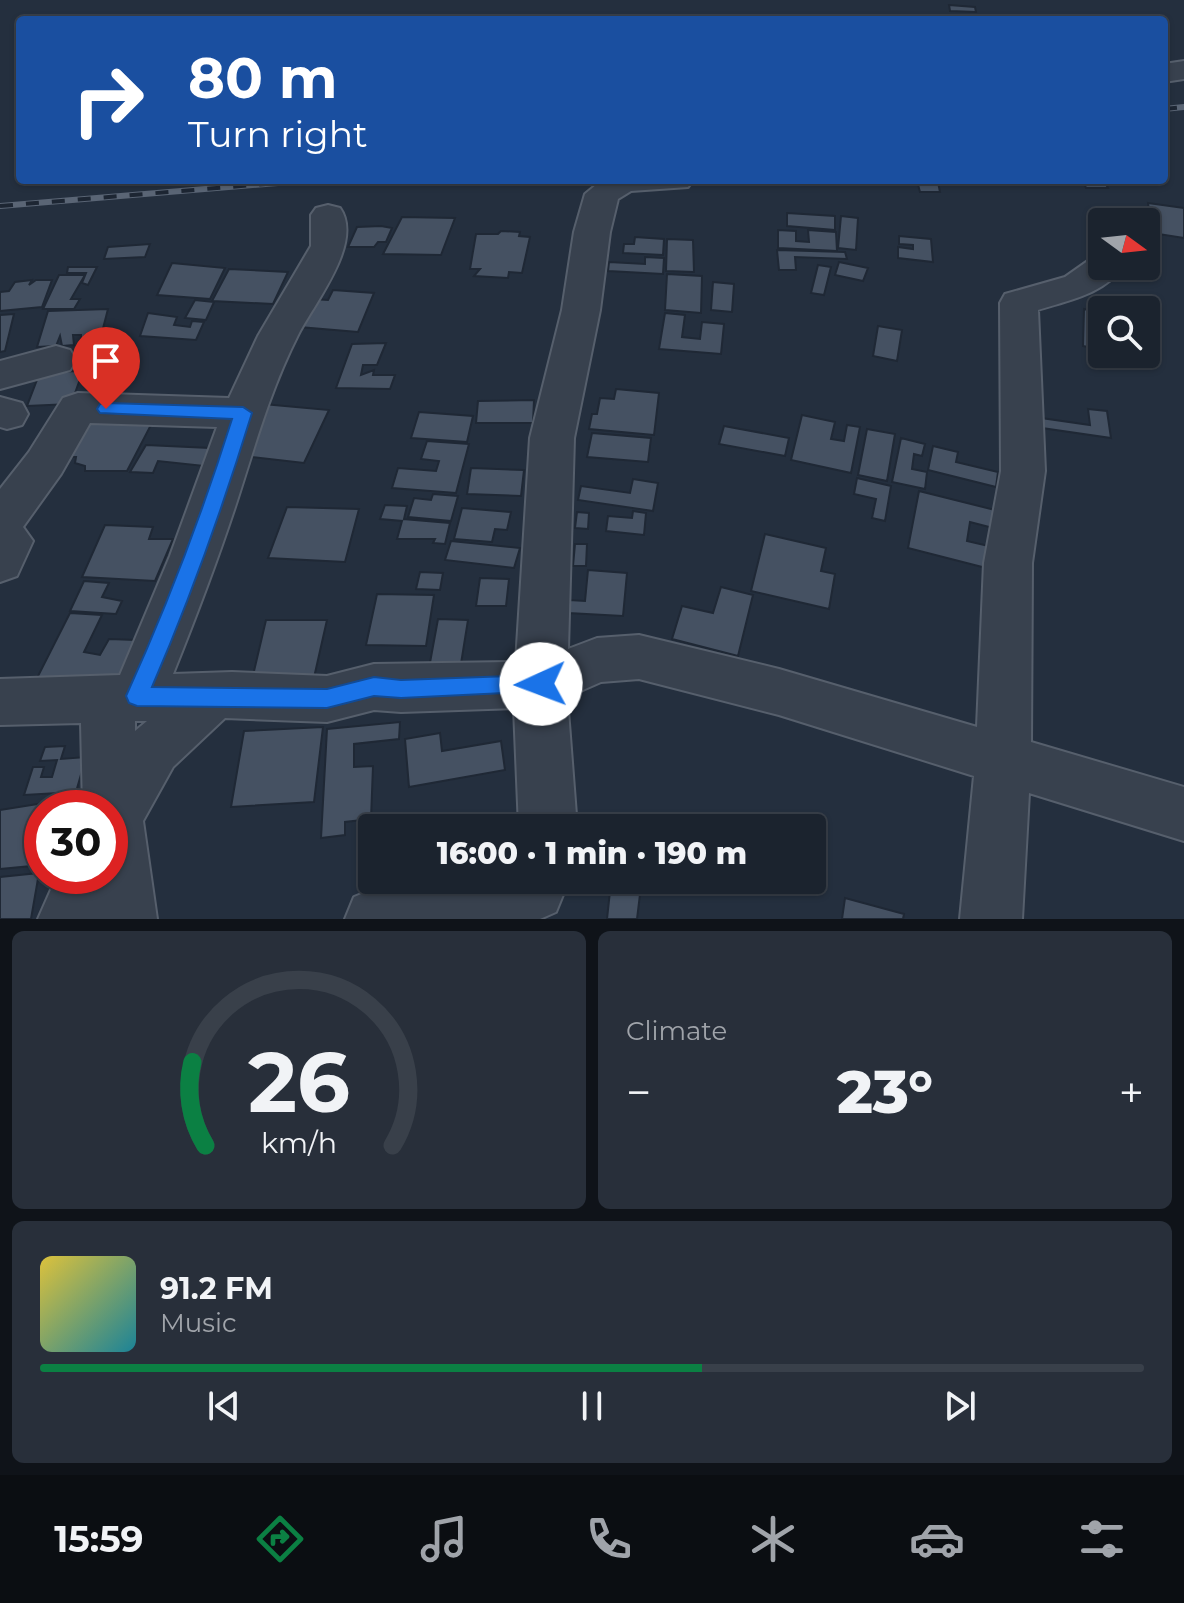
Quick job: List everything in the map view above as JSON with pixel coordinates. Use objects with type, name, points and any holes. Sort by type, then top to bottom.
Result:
[{"type":"street","points":[[547,814],[540,712],[552,438],[581,310],[592,232],[602,194],[619,184]]},
{"type":"street","points":[[115,790],[122,696],[173,615],[218,494],[243,413],[278,336],[329,246],[328,215]]},
{"type":"street","points":[[991,919],[1003,759],[1008,563],[1023,471],[1019,303],[1078,285],[1088,278]]},
{"type":"street","points":[[2,400],[56,360]]},
{"type":"street","points":[[0,523],[45,463],[78,408],[243,413]]},
{"type":"street","points":[[0,537],[9,541],[0,563]]},
{"type":"street","points":[[0,702],[122,696],[327,699],[374,687],[401,689],[541,684],[597,660],[639,657],[779,692],[1184,814]]},
{"type":"street","points":[[128,794],[154,749],[213,696]]},
{"type":"street","points":[[69,919],[80,894]]},
{"type":"street","points":[[122,894],[126,919]]},
{"type":"street","points":[[376,919],[536,897]]},
{"type":"building","points":[[949,5],[975,7],[976,12],[950,11]]},
{"type":"building","points":[[918,184],[938,184],[940,192],[920,192]]},
{"type":"building","points":[[1084,184],[1106,184],[1108,188],[1086,188]]},
{"type":"building","points":[[1148,203],[1184,208],[1184,238],[1160,234],[1160,208],[1149,208]]},
{"type":"building","points":[[787,213],[835,216],[835,230],[787,226]]},
{"type":"building","points":[[841,216],[858,218],[856,250],[838,248]]},
{"type":"building","points":[[402,217],[455,218],[441,255],[383,254]]},
{"type":"building","points":[[357,227],[392,228],[386,242],[378,242],[374,247],[348,247]]},
{"type":"building","points":[[778,230],[796,231],[796,241],[809,242],[808,230],[836,232],[837,251],[778,248]]},
{"type":"building","points":[[501,231],[520,232],[519,236],[530,237],[522,273],[509,272],[508,278],[474,276],[480,269],[470,269],[476,234],[498,234]]},
{"type":"building","points":[[899,236],[931,239],[933,262],[898,258],[898,247],[913,249],[913,245],[899,244]]},
{"type":"building","points":[[635,237],[664,239],[663,255],[623,253],[624,244],[634,244]]},
{"type":"building","points":[[667,239],[693,240],[694,272],[666,271]]},
{"type":"building","points":[[150,244],[145,257],[104,259],[108,247]]},
{"type":"building","points":[[777,250],[845,252],[847,259],[795,257],[796,270],[779,270]]},
{"type":"building","points":[[645,257],[664,258],[663,274],[608,271],[609,262],[645,264]]},
{"type":"building","points":[[839,262],[868,268],[863,281],[835,275]]},
{"type":"building","points":[[172,263],[225,268],[210,299],[157,295]]},
{"type":"building","points":[[818,265],[831,267],[824,295],[811,293]]},
{"type":"building","points":[[68,267],[97,267],[88,285],[82,283],[86,273],[67,273]]},
{"type":"building","points":[[229,269],[288,272],[273,304],[212,301]]},
{"type":"building","points":[[667,274],[702,276],[701,313],[665,310]]},
{"type":"building","points":[[59,275],[85,275],[71,299],[80,299],[74,309],[43,309]]},
{"type":"building","points":[[32,280],[29,285],[36,280],[52,280],[42,307],[0,311],[0,292],[9,291],[15,282]]},
{"type":"building","points":[[713,282],[734,284],[732,312],[711,310]]},
{"type":"building","points":[[333,290],[374,293],[358,332],[299,327],[312,299],[328,300]]},
{"type":"building","points":[[195,300],[214,302],[206,320],[185,318]]},
{"type":"building","points":[[108,309],[99,344],[81,345],[81,335],[73,335],[74,345],[62,346],[60,336],[56,346],[37,347],[48,311]]},
{"type":"building","points":[[1084,309],[1088,310],[1088,347],[1083,346]]},
{"type":"building","points":[[148,313],[177,317],[174,325],[190,327],[192,321],[204,322],[196,340],[140,336]]},
{"type":"building","points":[[665,313],[685,315],[682,337],[700,339],[702,322],[724,324],[721,354],[659,349]]},
{"type":"building","points":[[14,314],[5,351],[0,352],[0,315]]},
{"type":"building","points":[[878,326],[902,330],[897,361],[873,356]]},
{"type":"building","points":[[386,343],[377,365],[363,365],[361,375],[374,370],[373,375],[395,375],[390,389],[336,388],[352,344]]},
{"type":"building","points":[[83,371],[71,404],[27,406],[40,372]]},
{"type":"building","points":[[616,389],[659,393],[654,435],[589,429],[592,414],[597,414],[600,398],[614,399]]},
{"type":"building","points":[[534,400],[533,423],[476,423],[478,401]]},
{"type":"building","points":[[263,404],[329,410],[304,463],[242,456]]},
{"type":"building","points":[[1088,409],[1107,411],[1111,438],[1042,428],[1041,418],[1090,425]]},
{"type":"building","points":[[419,412],[473,416],[467,442],[411,438]]},
{"type":"building","points":[[802,415],[835,422],[831,439],[844,441],[847,425],[860,427],[851,473],[791,460]]},
{"type":"building","points":[[84,418],[152,423],[127,471],[85,471],[85,466],[75,463],[76,457],[66,457]]},
{"type":"building","points":[[724,426],[789,438],[785,456],[719,444]]},
{"type":"building","points":[[867,429],[895,434],[887,481],[858,475]]},
{"type":"building","points":[[592,433],[651,438],[648,462],[587,457]]},
{"type":"building","points":[[901,438],[925,444],[922,456],[914,454],[912,469],[927,472],[925,489],[892,482]]},
{"type":"building","points":[[427,441],[469,444],[456,493],[392,488],[398,468],[436,471],[439,461],[421,459]]},
{"type":"building","points":[[146,445],[210,448],[204,466],[158,461],[153,473],[130,472]]},
{"type":"building","points":[[933,446],[958,452],[956,462],[998,472],[996,487],[928,470]]},
{"type":"building","points":[[471,468],[524,470],[521,496],[467,494]]},
{"type":"building","points":[[857,478],[891,486],[885,521],[872,518],[876,499],[854,494]]},
{"type":"building","points":[[633,479],[658,483],[653,511],[578,500],[581,486],[630,493]]},
{"type":"building","points":[[919,491],[995,510],[993,528],[970,522],[967,541],[993,547],[990,569],[908,548]]},
{"type":"building","points":[[433,494],[458,496],[451,521],[408,517],[414,498],[431,500]]},
{"type":"building","points":[[385,505],[407,506],[404,519],[450,523],[445,544],[433,543],[435,539],[397,539],[402,521],[380,519]]},
{"type":"building","points":[[287,507],[359,509],[345,562],[268,558]]},
{"type":"building","points":[[462,508],[511,512],[507,530],[495,529],[492,542],[454,539]]},
{"type":"building","points":[[633,511],[646,513],[644,535],[606,531],[608,516],[632,518]]},
{"type":"building","points":[[577,512],[589,513],[588,529],[575,528]]},
{"type":"building","points":[[105,525],[153,527],[149,539],[173,539],[155,581],[82,577]]},
{"type":"building","points":[[765,534],[826,548],[821,571],[835,574],[829,609],[751,591]]},
{"type":"building","points":[[451,541],[520,548],[514,568],[445,560]]},
{"type":"building","points":[[575,544],[587,544],[586,566],[573,566]]},
{"type":"building","points":[[588,570],[627,573],[623,616],[568,613],[569,600],[585,601]]},
{"type":"building","points":[[420,572],[443,573],[440,590],[416,589]]},
{"type":"building","points":[[480,578],[509,579],[506,606],[476,606]]},
{"type":"building","points":[[84,581],[109,583],[102,597],[122,601],[116,614],[70,611]]},
{"type":"building","points":[[721,587],[753,595],[738,656],[672,639],[682,606],[713,613]]},
{"type":"building","points":[[377,594],[434,595],[426,646],[366,645]]},
{"type":"building","points":[[70,613],[102,615],[84,652],[100,655],[109,639],[136,640],[118,684],[36,680]]},
{"type":"building","points":[[438,619],[468,620],[460,670],[429,668]]},
{"type":"building","points":[[266,620],[327,620],[313,682],[251,684]]},
{"type":"building","points":[[400,722],[399,739],[354,744],[354,767],[373,766],[371,814],[358,814],[358,820],[345,822],[345,835],[321,838],[327,729]]},
{"type":"building","points":[[323,727],[314,802],[231,807],[244,731]]},
{"type":"building","points":[[440,733],[442,751],[501,741],[505,770],[409,787],[405,739]]},
{"type":"building","points":[[65,746],[61,759],[86,757],[77,790],[26,790],[33,767],[44,767],[41,777],[52,777],[57,760],[40,761],[45,747]]},
{"type":"building","points":[[24,806],[24,867],[0,869],[0,810]]},
{"type":"building","points":[[24,875],[24,894],[35,894],[31,919],[0,919],[0,877]]},
{"type":"building","points":[[610,894],[640,894],[637,919],[607,919]]},
{"type":"building","points":[[845,898],[904,914],[903,919],[842,919]]},
{"type":"railway","points":[[1168,109],[1184,107]]},
{"type":"railway","points":[[0,206],[266,184]]},
{"type":"route","points":[[106,409],[243,413],[218,494],[173,615],[137,696],[232,695],[327,699],[374,687],[401,689],[541,684]]}]
